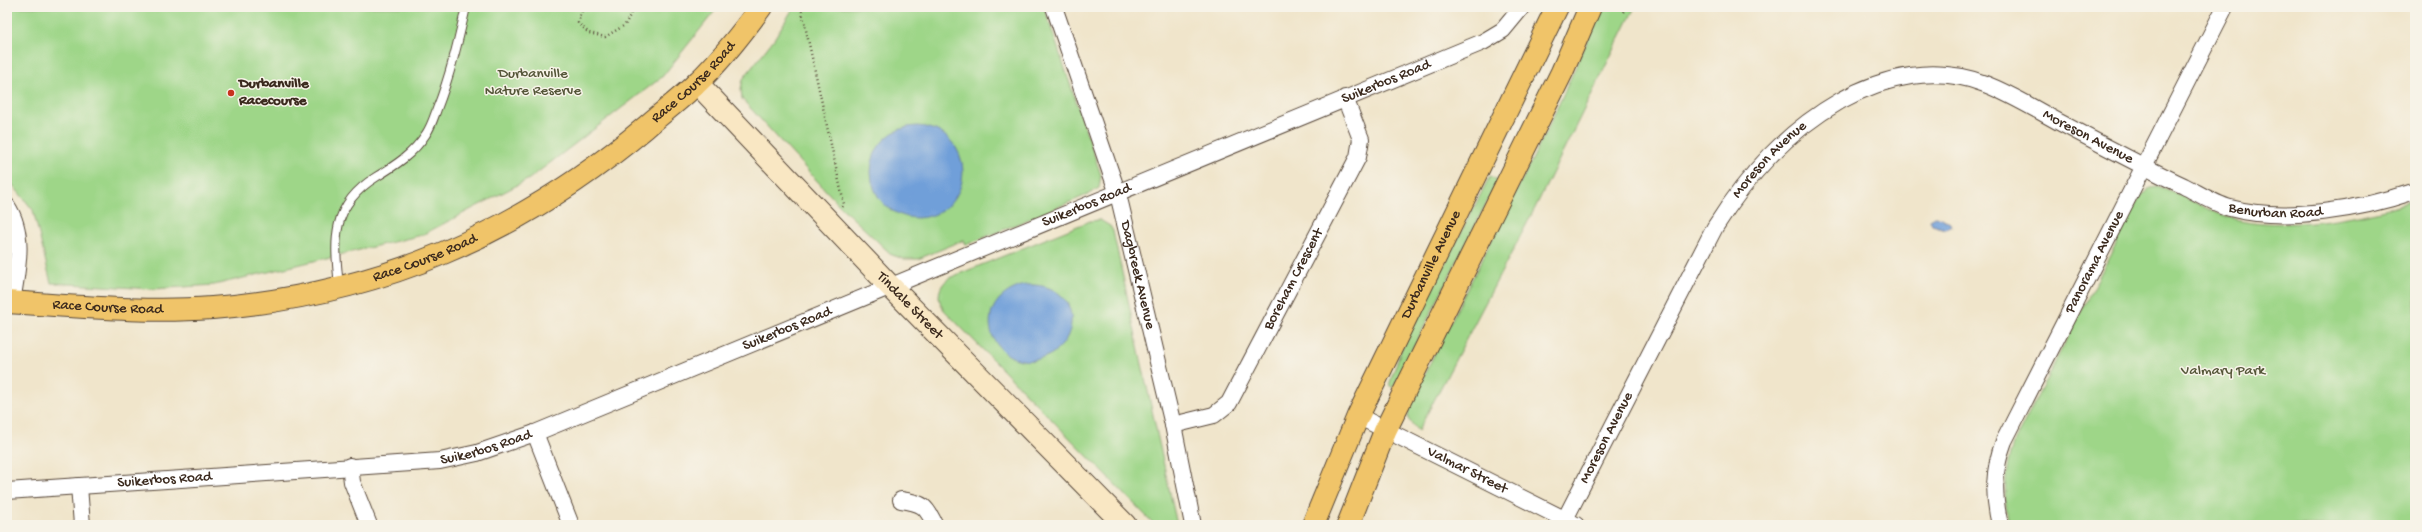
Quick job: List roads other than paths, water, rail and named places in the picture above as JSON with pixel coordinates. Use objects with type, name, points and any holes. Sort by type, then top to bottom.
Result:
[{"type":"main road","name":"Race Course Road","points":[[10,302],[171,310],[255,303],[339,288],[408,267],[478,238],[555,196],[604,162],[697,83],[761,7]]},
{"type":"main road","name":"Durbanville Avenue","points":[[1312,525],[1358,416],[1557,7]]},
{"type":"main road","name":"Durbanville Avenue","points":[[1348,525],[1386,431],[1562,72],[1590,7]]},
{"type":"main road","name":"Tindale Street","points":[[697,83],[890,286],[1125,525]]},
{"type":"street","name":"Dagbreek Avenue","points":[[1054,7],[1118,194],[1173,425],[1193,525]]},
{"type":"street","name":"Suikerbos Road","points":[[7,491],[456,458],[490,449],[1118,194],[1345,98],[1483,42],[1503,30],[1522,7]]},
{"type":"street","name":"Panorama Avenue","points":[[2000,525],[1995,504],[1994,479],[2004,441],[2142,167],[2225,7]]},
{"type":"street","name":"Moreson Avenue","points":[[1568,523],[1715,227],[1740,190],[1768,156],[1816,115],[1872,85],[1908,76],[1945,75],[1983,83],[2002,91],[2142,167]]},
{"type":"street","name":"Boreham Crescent","points":[[1173,425],[1214,415],[1229,403],[1358,157],[1362,145],[1360,134],[1345,98]]},
{"type":"street","name":"Benurban Road","points":[[2142,167],[2230,208],[2269,212],[2318,212],[2347,209],[2415,191]]},
{"type":"street","points":[[7,206],[17,226],[19,237],[10,302]]},
{"type":"street","name":"Valmar Street","points":[[1358,416],[1568,523]]},
{"type":"street","points":[[535,432],[571,525]]},
{"type":"street","points":[[350,466],[352,482],[369,525]]},
{"type":"street","points":[[79,486],[82,525]]},
{"type":"street","points":[[901,500],[916,502],[923,506],[928,510],[935,525]]},
{"type":"lane","points":[[339,288],[335,246],[339,221],[349,201],[357,191],[407,158],[427,134],[449,78],[466,7]]},
{"type":"water","points":[[917,126],[935,130],[950,139],[959,154],[963,172],[959,190],[950,205],[935,214],[917,218],[899,214],[884,205],[875,190],[871,172],[875,154],[884,139],[899,130]]},
{"type":"water","points":[[1937,216],[1950,223],[1951,227],[1946,229],[1932,225],[1930,220]]},
{"type":"water","points":[[1025,285],[1045,287],[1059,294],[1068,305],[1071,318],[1069,332],[1062,344],[1051,354],[1035,360],[1019,359],[1006,353],[996,343],[991,331],[991,317],[996,304],[1007,293]]},
{"type":"place","name":"Durbanville Racecourse","points":[[231,93]]},
{"type":"park label","name":"Durbanville Nature Reserve","points":[[533,82]]},
{"type":"park label","name":"Valmary Park","points":[[2223,371]]}]
